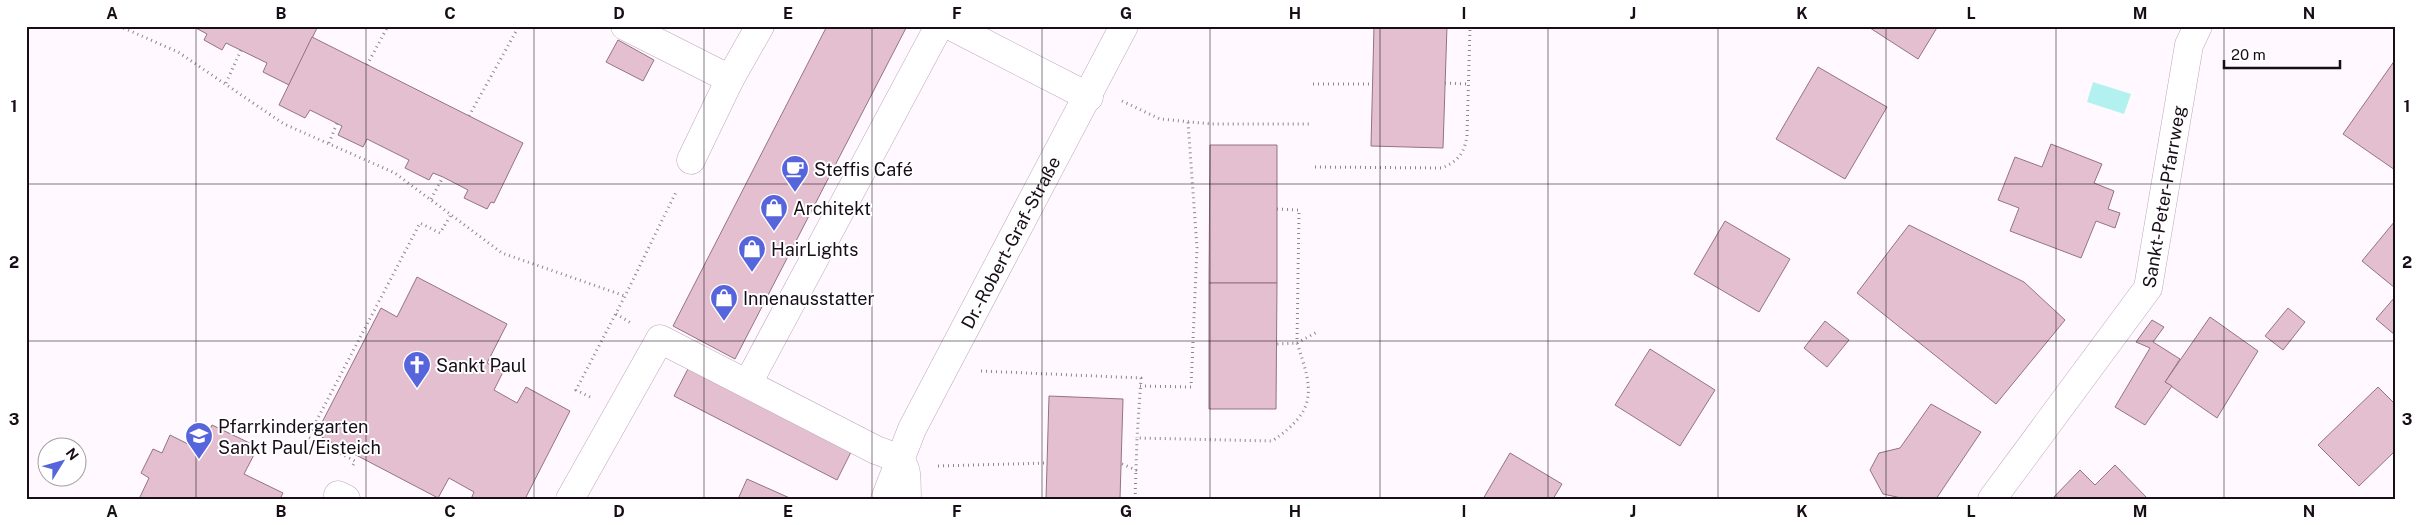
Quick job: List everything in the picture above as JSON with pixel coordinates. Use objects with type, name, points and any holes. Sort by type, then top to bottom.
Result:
[{"type":"street","points":[[625,26],[730,79]]},
{"type":"street","points":[[691,160],[730,79],[760,26]]},
{"type":"street","points":[[748,383],[939,26]]},
{"type":"street","points":[[951,26],[1088,97]]},
{"type":"street","name":"Dr.-Robert-Graf-Straße","points":[[885,499],[903,463],[930,395],[1124,26]]},
{"type":"street","name":"Sankt-Peter-Pfarrweg","points":[[1992,499],[2148,288],[2185,63],[2189,45],[2198,26]]},
{"type":"street","points":[[570,499],[660,339],[903,463]]},
{"type":"street","name":"Dr.-Robert-Graf-Straße","points":[[903,463],[907,499]]},
{"type":"path","points":[[367,65],[388,26]]},
{"type":"path","points":[[469,116],[519,26]]},
{"type":"path","points":[[1315,167],[1442,168],[1457,161],[1465,149],[1470,26]]},
{"type":"path","points":[[120,27],[178,52],[226,82],[284,124],[395,173],[452,213],[502,253],[625,296]]},
{"type":"path","points":[[226,82],[241,50]]},
{"type":"path","points":[[1445,83],[1468,84]]},
{"type":"path","points":[[1313,84],[1373,84]]},
{"type":"path","points":[[1118,98],[1160,118],[1188,122],[1212,124],[1312,124]]},
{"type":"path","points":[[1140,386],[1191,387],[1197,248],[1188,122]]},
{"type":"path","points":[[328,144],[337,123]]},
{"type":"path","points":[[576,390],[625,296],[691,160]]},
{"type":"path","points":[[431,199],[443,177]]},
{"type":"path","points":[[1137,438],[1272,440],[1296,423],[1308,401],[1309,379],[1297,343],[1300,210],[1277,210]]},
{"type":"path","points":[[342,497],[355,461],[308,437],[420,223],[440,233],[452,213]]},
{"type":"path","points":[[1276,344],[1297,343],[1316,332]]},
{"type":"path","points":[[977,371],[1141,378],[1135,499]]},
{"type":"path","points":[[903,463],[952,465],[1047,463]]},
{"type":"path","points":[[1122,464],[1136,470]]},
{"type":"water","points":[[2093,82],[2131,94],[2124,114],[2087,102]]},
{"type":"building","points":[[192,26],[318,26],[289,85],[263,72],[267,63],[226,43],[222,50],[204,40],[207,34]]},
{"type":"building","points":[[827,26],[906,28],[735,359],[673,326]]},
{"type":"building","points":[[1374,26],[1447,26],[1443,148],[1371,146]]},
{"type":"building","points":[[1867,26],[1938,26],[1918,59]]},
{"type":"building","points":[[312,37],[523,143],[494,203],[491,202],[487,209],[464,198],[468,190],[433,173],[429,180],[405,168],[409,160],[367,139],[363,147],[338,135],[342,126],[310,110],[305,118],[279,105]]},
{"type":"building","points":[[618,40],[654,60],[643,81],[606,62]]},
{"type":"building","points":[[2395,60],[2395,170],[2343,134]]},
{"type":"building","points":[[1818,67],[1887,107],[1845,179],[1776,139]]},
{"type":"building","points":[[2051,144],[2102,164],[2094,183],[2114,191],[2108,209],[2120,213],[2115,228],[2096,221],[2081,258],[2010,231],[2019,208],[1998,200],[2015,157],[2042,167]]},
{"type":"building","points":[[1210,145],[1277,145],[1277,283],[1209,283]]},
{"type":"building","points":[[1725,221],[1790,259],[1759,312],[1694,274]]},
{"type":"building","points":[[2395,221],[2395,288],[2362,261]]},
{"type":"building","points":[[1909,225],[2024,282],[2065,320],[1996,404],[1857,293]]},
{"type":"building","name":"Sankt Paul","points":[[417,277],[507,324],[487,363],[503,372],[494,390],[517,403],[526,387],[570,411],[525,499],[471,499],[474,492],[449,478],[438,498],[316,434],[381,308],[397,317]]},
{"type":"building","points":[[1209,283],[1277,283],[1276,409],[1209,409]]},
{"type":"building","points":[[2395,297],[2395,335],[2376,319]]},
{"type":"building","points":[[2288,308],[2305,322],[2283,350],[2265,336]]},
{"type":"building","points":[[2210,317],[2258,351],[2217,418],[2165,382]]},
{"type":"building","points":[[2152,320],[2164,327],[2153,342],[2180,359],[2165,382],[2172,386],[2145,425],[2115,407],[2150,348],[2136,342]]},
{"type":"building","points":[[1825,321],[1849,340],[1827,367],[1804,348]]},
{"type":"building","points":[[1650,349],[1715,390],[1680,446],[1615,405]]},
{"type":"building","points":[[692,361],[854,446],[837,480],[674,396]]},
{"type":"building","points":[[2378,387],[2395,404],[2395,451],[2359,486],[2318,445]]},
{"type":"building","points":[[1049,396],[1123,399],[1120,499],[1046,499]]},
{"type":"building","points":[[1931,404],[1981,432],[1936,499],[1906,499],[1883,494],[1870,470],[1879,453],[1900,448]]},
{"type":"building","name":"Pfarrkindergarten Sankt Paul/Eisteich","points":[[212,425],[258,447],[244,474],[283,493],[280,499],[139,499],[149,478],[141,473],[153,449],[162,453],[170,435],[200,450]]},
{"type":"building","points":[[1510,453],[1562,484],[1553,499],[1483,499]]},
{"type":"building","points":[[2115,465],[2148,499],[2052,499],[2080,470],[2095,485]]},
{"type":"building","points":[[747,479],[792,499],[738,499]]},
{"type":"place","name":"Steffis Café","points":[[795,193]]},
{"type":"place","name":"Architekt","points":[[774,232]]},
{"type":"place","name":"HairLights","points":[[752,273]]},
{"type":"place","name":"Innenausstatter","points":[[724,322]]},
{"type":"place","name":"Sankt Paul","points":[[417,389]]},
{"type":"place","name":"Pfarrkindergarten Sankt Paul/Eisteich","points":[[199,460]]}]
